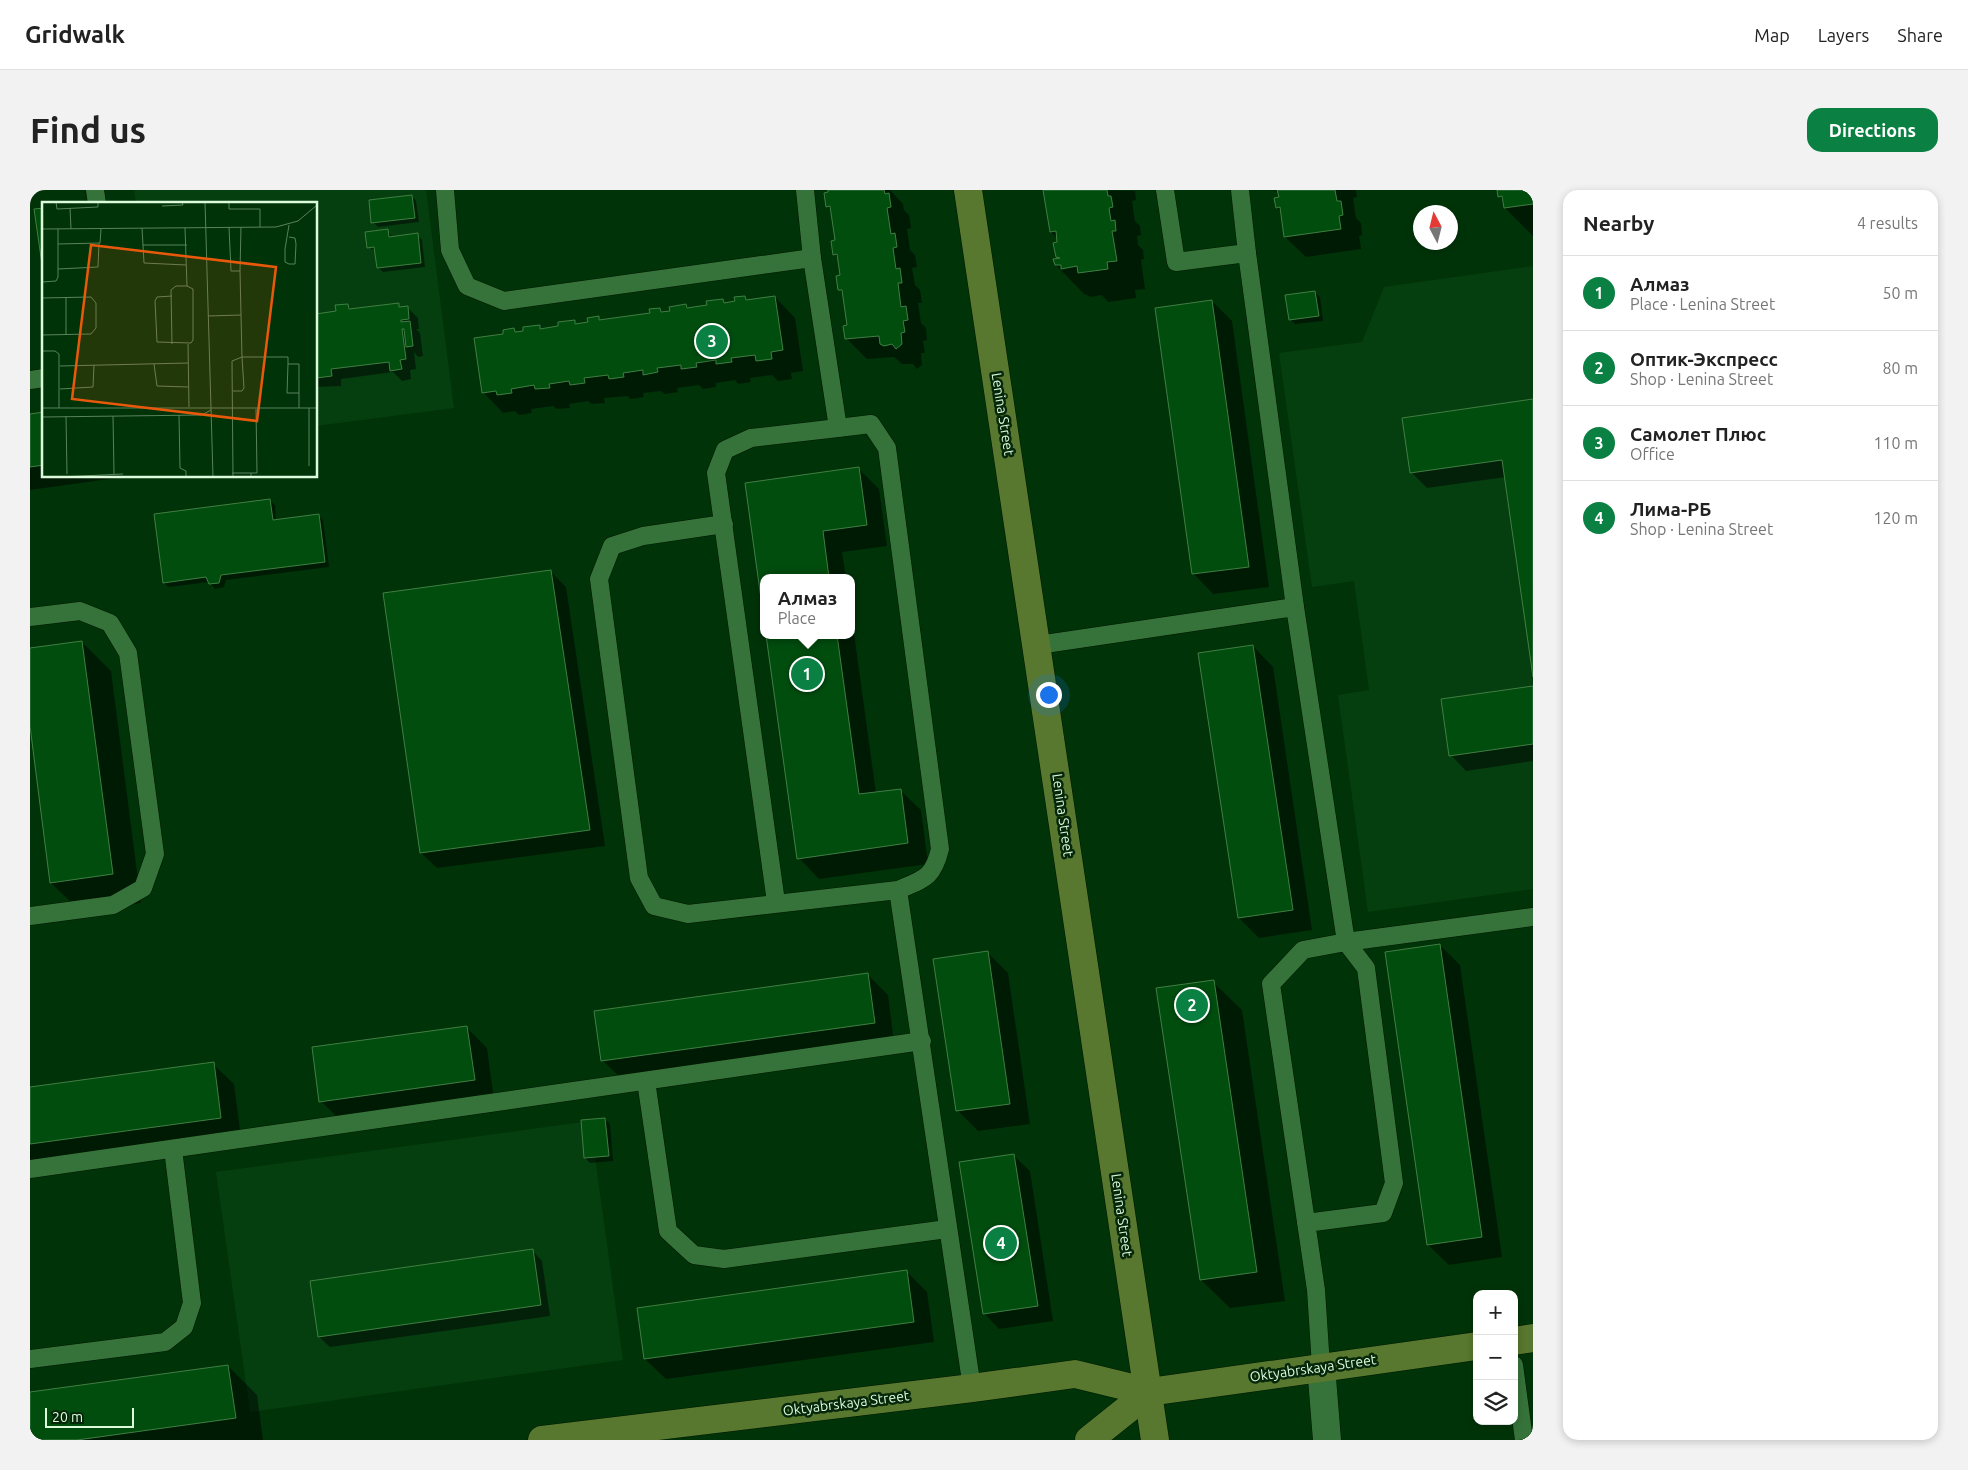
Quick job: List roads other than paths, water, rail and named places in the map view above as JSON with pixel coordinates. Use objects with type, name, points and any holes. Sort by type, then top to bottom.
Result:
[{"type":"street","name":"Lenina Street","points":[[968,190],[1038,645],[1155,1440]]},
{"type":"street","points":[[1518,1340],[1533,1338]]},
{"type":"street","name":"Oktyabrskaya Street","points":[[542,1440],[1075,1374],[1149,1392],[1321,1366],[1473,1347]]},
{"type":"street","points":[[1321,1366],[1327,1440]]},
{"type":"street","points":[[1089,1440],[1149,1392]]},
{"type":"lane","points":[[445,190],[450,250],[467,286],[504,301],[812,258]]},
{"type":"lane","points":[[805,190],[812,258],[838,428]]},
{"type":"lane","points":[[1165,190],[1176,262],[1247,253]]},
{"type":"lane","points":[[1240,190],[1295,607],[1346,942],[1366,968],[1394,1183],[1383,1214],[1306,1223]]},
{"type":"lane","points":[[724,524],[643,536],[612,546],[599,579],[639,878],[654,906],[688,914],[776,902],[898,890],[922,880],[935,868],[940,849],[887,448],[872,424],[751,438],[725,450],[716,473],[724,524],[776,902]]},
{"type":"lane","points":[[1038,645],[1295,607]]},
{"type":"lane","points":[[30,617],[80,611],[110,623],[128,653],[155,854],[143,888],[113,905],[30,916]]},
{"type":"lane","points":[[898,890],[922,1041],[947,1229],[972,1388]]},
{"type":"lane","points":[[1321,1366],[1316,1290],[1271,984],[1303,950],[1346,942],[1533,917]]},
{"type":"lane","points":[[30,1170],[922,1041]]},
{"type":"lane","points":[[646,1081],[668,1231],[694,1255],[724,1258],[947,1229]]},
{"type":"lane","points":[[30,1359],[165,1342],[184,1327],[192,1303],[173,1149]]},
{"type":"lane","points":[[1516,1380],[1524,1440]]},
{"type":"place","name":"Самолет Плюс","points":[[712,341]]},
{"type":"place","name":"Алмаз","points":[[807,674]]},
{"type":"place","name":"Оптик-Экспресс","points":[[1192,1005]]},
{"type":"place","name":"Лима-РБ","points":[[1001,1243]]}]
